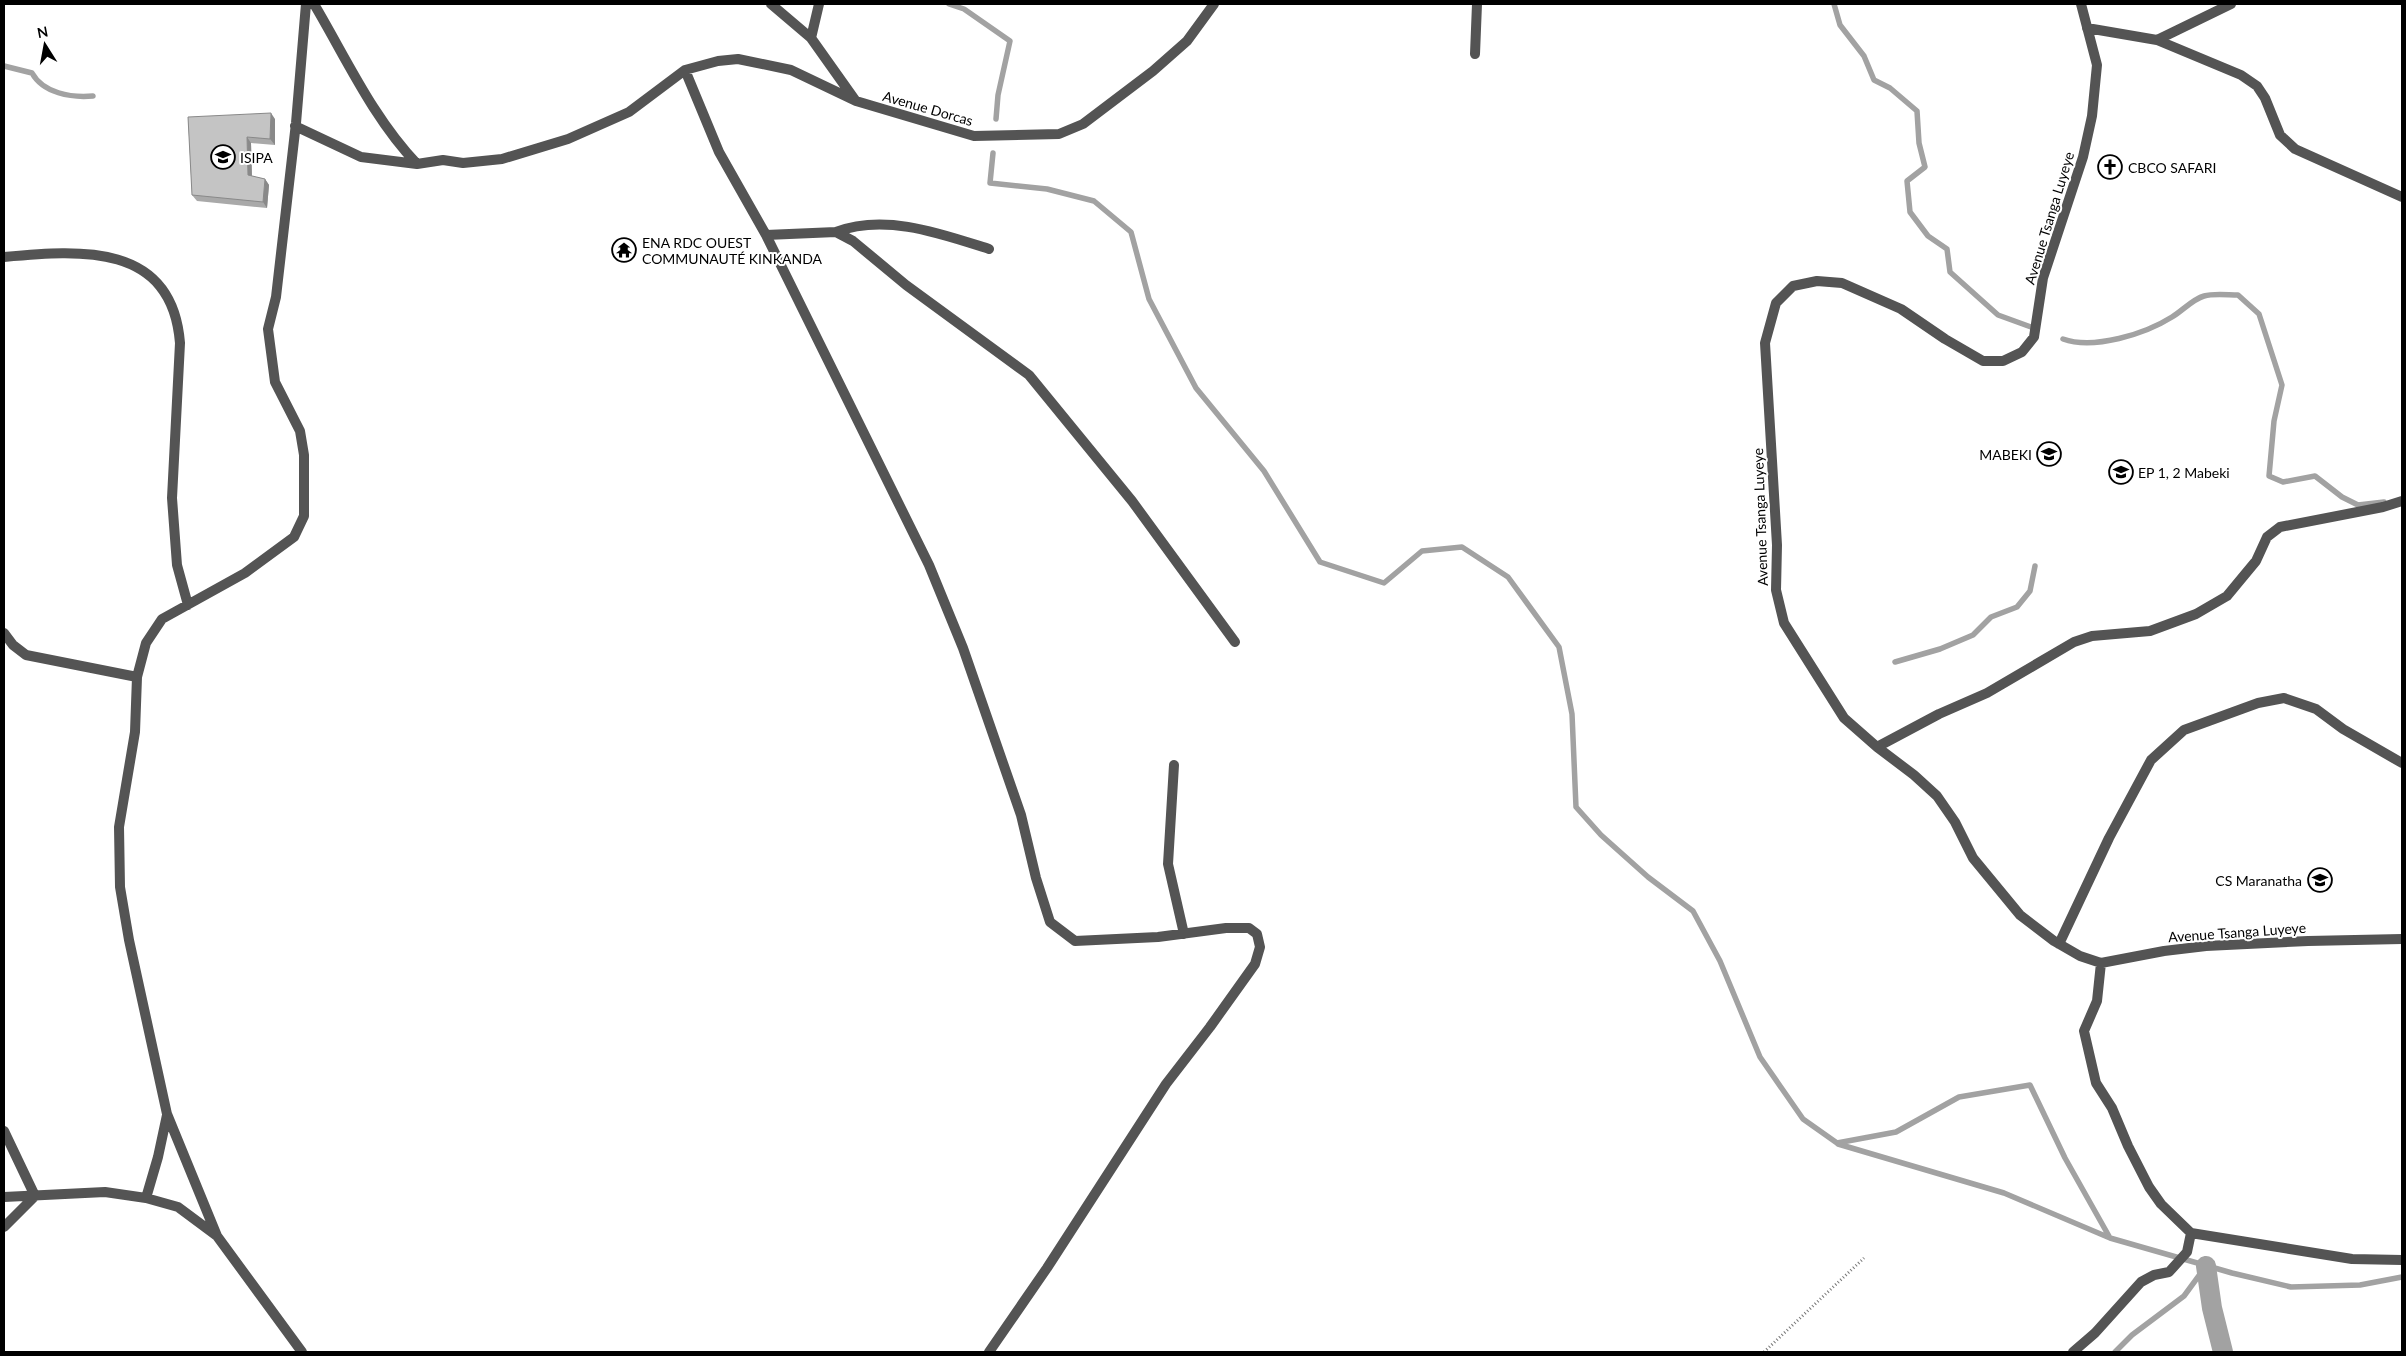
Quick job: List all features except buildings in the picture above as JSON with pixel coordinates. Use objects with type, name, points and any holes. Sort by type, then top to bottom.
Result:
[{"type":"street","points":[[302,1352],[216,1236],[167,1114],[129,940],[120,887],[120,827],[135,732],[137,677],[146,643],[162,619],[245,573],[294,537],[304,516],[304,455],[300,430],[275,382],[268,329],[276,297],[306,4]]},
{"type":"street","points":[[314,4],[380,118],[395,140],[417,164]]},
{"type":"street","points":[[772,4],[811,38],[856,101]]},
{"type":"street","points":[[811,38],[819,4]]},
{"type":"street","name":"Avenue Dorcas","points":[[685,70],[738,59],[762,63],[791,70],[856,101],[974,136],[1059,134],[1083,124],[1174,53],[1187,41],[1214,4]]},
{"type":"street","points":[[1475,54],[1477,4]]},
{"type":"street","name":"Avenue Tsanga Luyeye","points":[[2082,4],[2097,65],[2092,116],[2080,166],[2043,278],[2034,337],[2022,352],[2003,362],[1983,361],[1945,340],[1902,310],[1842,283],[1817,281],[1793,286],[1776,303],[1765,343],[1777,545],[1776,590],[1784,623],[1844,718],[1876,747],[1914,775],[1937,796],[1955,822],[1973,858],[2020,915],[2059,944],[2080,956],[2101,963],[2164,951],[2206,946],[2402,939]]},
{"type":"street","points":[[2157,40],[2231,4]]},
{"type":"street","points":[[2087,28],[2157,40],[2226,68],[2257,86],[2265,98],[2280,134],[2295,149],[2402,197]]},
{"type":"street","points":[[294,126],[360,157],[417,164],[443,160],[462,163],[502,159],[568,139],[629,112],[685,70],[719,152],[766,235],[929,565],[963,648],[1022,815],[1036,878],[1050,922],[1075,941],[1158,938],[1226,928],[1249,928],[1257,934],[1260,947],[1255,964],[1166,1084],[1047,1268],[988,1352]]},
{"type":"street","points":[[766,235],[836,232],[860,225],[889,226],[931,231],[989,249]]},
{"type":"street","points":[[836,232],[853,241],[906,285],[1029,375],[1132,501],[1235,642]]},
{"type":"street","points":[[4,257],[62,252],[101,255],[140,268],[158,283],[170,301],[178,327],[180,343],[172,498],[177,565],[188,605]]},
{"type":"street","points":[[1876,747],[1939,714],[1987,693],[2074,642],[2092,636],[2150,631],[2196,614],[2227,596],[2256,561],[2267,537],[2280,527],[2383,507],[2402,501]]},
{"type":"street","points":[[4,633],[13,645],[26,655],[137,677]]},
{"type":"street","points":[[2059,944],[2109,838],[2151,760],[2184,730],[2258,703],[2284,698],[2316,709],[2343,730],[2402,763]]},
{"type":"street","points":[[1174,766],[1168,864],[1184,934]]},
{"type":"street","points":[[2101,963],[2097,1001],[2084,1031],[2096,1083],[2112,1108],[2128,1146],[2149,1187],[2161,1204],[2191,1233],[2352,1259],[2402,1260]]},
{"type":"street","points":[[146,1198],[167,1114]]},
{"type":"street","points":[[4,1131],[35,1196]]},
{"type":"street","points":[[4,1197],[105,1192],[146,1198],[178,1208],[216,1236]]},
{"type":"street","points":[[4,1227],[35,1196]]},
{"type":"street","points":[[2073,1352],[2095,1333],[2141,1282],[2154,1275],[2169,1272],[2172,1269],[2187,1252],[2191,1233]]},
{"type":"path","points":[[1764,1352],[1864,1258]]},
{"type":"waterway","points":[[949,4],[964,9],[1010,41],[998,95],[996,119]]},
{"type":"waterway","points":[[1834,4],[1840,25],[1864,56],[1874,80],[1890,88],[1917,111],[1919,143],[1925,167],[1907,181],[1910,212],[1928,236],[1947,249],[1950,272],[1998,315],[2031,327]]},
{"type":"waterway","points":[[4,66],[32,73],[43,85],[58,93],[93,96]]},
{"type":"waterway","points":[[993,153],[990,183],[1047,189],[1094,201],[1131,232],[1149,299],[1196,388],[1264,471],[1320,562],[1384,583],[1422,551],[1462,547],[1508,577],[1559,647],[1572,714],[1576,807],[1601,835],[1648,877],[1693,911],[1720,961],[1760,1057],[1803,1119],[1837,1143],[1896,1132],[1959,1097],[2030,1085],[2065,1158],[2110,1238],[2232,1273],[2291,1287],[2360,1285],[2402,1277]]},
{"type":"waterway","points":[[2063,339],[2089,343],[2119,338],[2161,323],[2204,296],[2217,294],[2238,295],[2259,314],[2282,385],[2274,421],[2269,476],[2283,482],[2315,476],[2342,497],[2358,505],[2384,502]]},
{"type":"waterway","points":[[1895,662],[1940,649],[1973,635],[1991,617],[2017,607],[2030,591],[2035,566]]},
{"type":"waterway","points":[[1838,1144],[2004,1193],[2110,1238]]},
{"type":"waterway","points":[[2115,1352],[2132,1335],[2184,1296],[2206,1266]]},
{"type":"waterway","points":[[2206,1266],[2212,1308],[2223,1352]]},
{"type":"place","name":"ISIPA","points":[[223,157]]},
{"type":"place","name":"CBCO SAFARI","points":[[2110,167]]},
{"type":"place","name":"ENA RDC OUEST COMMUNAUTÉ KINKANDA","points":[[624,250]]},
{"type":"place","name":"MABEKI","points":[[2049,454]]},
{"type":"place","name":"EP 1, 2 Mabeki","points":[[2121,472]]},
{"type":"place","name":"CS Maranatha","points":[[2320,880]]}]
